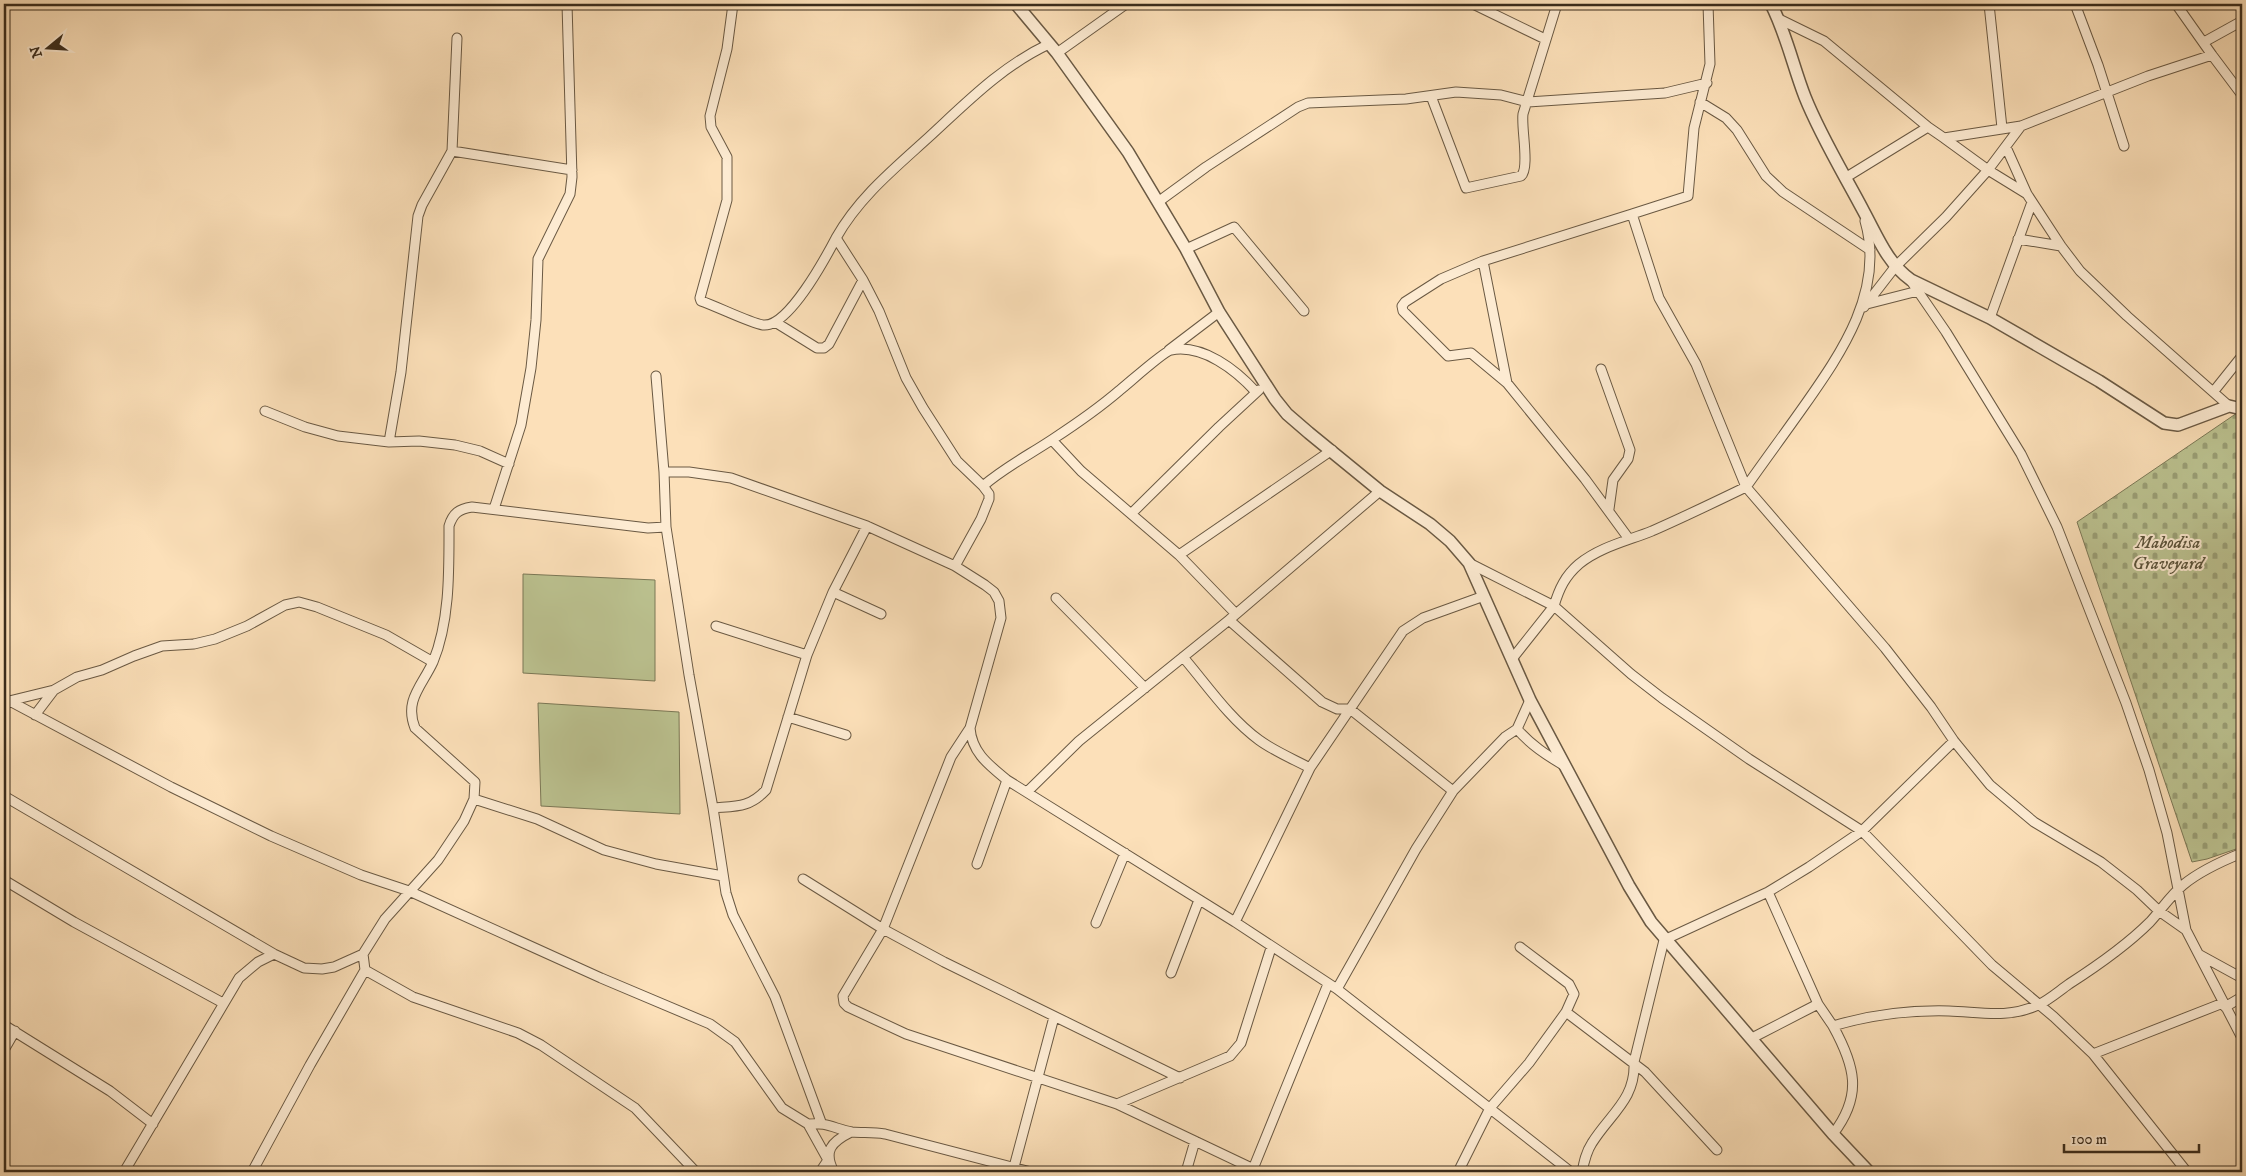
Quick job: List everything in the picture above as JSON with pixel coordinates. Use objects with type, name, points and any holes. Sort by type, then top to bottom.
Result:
[{"type":"street","points":[[494,508],[521,425],[531,368],[536,320],[538,259],[570,194],[572,170],[567,4]]},
{"type":"street","points":[[733,4],[727,49],[710,116],[711,127],[726,157],[727,200],[700,298],[764,325],[775,322],[806,288],[847,219],[874,187],[994,77],[1029,54],[1053,48],[1126,4]]},
{"type":"street","points":[[1016,4],[1053,48],[1128,152],[1186,249],[1261,389]]},
{"type":"street","points":[[1473,4],[1545,39]]},
{"type":"street","points":[[1431,96],[1463,184],[1469,189],[1521,176],[1524,173],[1521,124],[1557,4]]},
{"type":"street","points":[[1630,539],[1609,509],[1506,382],[1471,353],[1448,356],[1403,310],[1402,306],[1405,302],[1441,279],[1483,261],[1688,196],[1694,128],[1707,83],[1710,64],[1708,4]]},
{"type":"street","points":[[1771,4],[1779,19],[1806,98],[1845,178],[1895,267],[1910,280],[1946,332],[2021,454],[2057,527],[2126,703],[2149,770],[2165,824],[2186,930],[2242,1038]]},
{"type":"street","points":[[1989,4],[2002,128]]},
{"type":"street","points":[[2075,4],[2124,146]]},
{"type":"street","points":[[2176,4],[2242,95]]},
{"type":"street","points":[[1779,19],[1824,42],[1928,127],[1988,170],[2027,194]]},
{"type":"street","points":[[2204,42],[2242,21]]},
{"type":"street","points":[[389,442],[402,372],[418,216],[422,205],[452,151],[457,38]]},
{"type":"street","points":[[1944,138],[2021,126],[2148,76],[2212,55]]},
{"type":"street","points":[[1158,202],[1206,167],[1298,107],[1319,101],[1479,92],[1528,102],[1665,93],[1707,83]]},
{"type":"street","points":[[1700,102],[1726,118],[1737,130],[1766,176],[1783,192],[1870,250]]},
{"type":"street","points":[[1512,659],[1554,606],[1563,583],[1580,564],[1610,546],[1692,513],[1746,486],[1824,378],[1845,344],[1863,308],[1895,267],[1946,216],[1988,170],[2021,126]]},
{"type":"street","points":[[1845,178],[1928,127]]},
{"type":"street","points":[[2006,146],[2027,194],[2080,271],[2127,316],[2214,390],[2230,406],[2242,410]]},
{"type":"street","points":[[452,151],[572,170]]},
{"type":"street","points":[[1859,202],[1870,250],[1868,285],[1863,308]]},
{"type":"street","points":[[1990,318],[2032,202]]},
{"type":"street","points":[[1632,214],[1660,298],[1696,364],[1746,486],[1885,648],[1931,707],[1954,741],[1990,785],[2034,822],[2101,862],[2137,890],[2159,911],[2186,930]]},
{"type":"street","points":[[1186,249],[1234,227],[1304,311]]},
{"type":"street","points":[[836,238],[863,280],[879,311],[906,378],[923,408],[957,461],[984,486],[989,499],[955,566]]},
{"type":"street","points":[[2018,239],[2061,246]]},
{"type":"street","points":[[1483,261],[1506,382]]},
{"type":"street","points":[[775,322],[817,348],[824,348],[829,344],[863,280]]},
{"type":"street","points":[[1910,280],[1990,318],[2098,381],[2164,423],[2178,425],[2230,406]]},
{"type":"street","points":[[1863,308],[1918,291]]},
{"type":"street","points":[[984,486],[1002,470],[1052,440],[1106,402],[1219,312]]},
{"type":"street","points":[[1169,350],[1185,350],[1214,358],[1261,389],[1287,414],[1380,491],[1430,524],[1450,541],[1469,563],[1530,700],[1629,886],[1664,940],[1752,1038],[1833,1134],[1869,1172]]},
{"type":"street","points":[[2214,390],[2242,356]]},
{"type":"street","points":[[1601,369],[1630,450],[1628,459],[1613,480],[1609,509]]},
{"type":"street","points":[[656,376],[664,472],[666,528],[723,876],[733,915],[781,1011],[821,1122]]},
{"type":"street","points":[[1132,513],[1261,389]]},
{"type":"street","points":[[265,411],[305,427],[338,436],[389,442],[419,441],[455,445],[480,451],[509,464]]},
{"type":"street","points":[[1052,440],[1081,471],[1132,513],[1178,555],[1233,617],[1322,702],[1337,709],[1350,709],[1452,791]]},
{"type":"street","points":[[1178,555],[1332,450]]},
{"type":"street","points":[[664,472],[689,472],[730,478],[867,526],[955,566],[994,592],[1001,608],[1001,618],[970,728],[951,757],[883,929],[843,996],[844,1003],[848,1007],[906,1034],[1117,1104],[1257,1171],[1328,984]]},
{"type":"street","points":[[1027,792],[1079,741],[1233,617],[1380,491]]},
{"type":"street","points":[[4,796],[274,954],[304,968],[334,968],[363,954],[385,919],[438,860],[464,821],[474,799],[475,782],[415,728],[411,719],[410,706],[433,662],[440,637],[445,604],[449,526],[452,517],[461,509],[472,507],[494,508],[648,528],[666,528]]},
{"type":"street","points":[[713,808],[748,805],[757,800],[766,790],[807,655],[833,592],[867,526]]},
{"type":"street","points":[[1469,563],[1554,606],[1623,668],[1662,698],[1749,758],[1862,831],[1992,965],[2039,1004],[2093,1054],[2187,1172]]},
{"type":"street","points":[[833,592],[881,614]]},
{"type":"street","points":[[1234,922],[1310,768],[1406,628],[1422,618],[1484,596]]},
{"type":"street","points":[[1056,598],[1145,688]]},
{"type":"street","points":[[6,702],[54,690],[76,677],[102,670],[162,646],[194,644],[215,639],[247,626],[285,606],[299,602],[317,607],[386,635],[433,662]]},
{"type":"street","points":[[716,626],[807,655]]},
{"type":"street","points":[[1183,656],[1230,713],[1250,733],[1272,749],[1310,768]]},
{"type":"street","points":[[35,715],[54,690]]},
{"type":"street","points":[[1337,989],[1416,849],[1452,791],[1505,737],[1517,729],[1530,700]]},
{"type":"street","points":[[6,702],[271,836],[361,875],[409,892],[601,978],[710,1024],[735,1042],[782,1108],[808,1124],[834,1172]]},
{"type":"street","points":[[788,717],[846,735]]},
{"type":"street","points":[[970,728],[976,751],[1007,780],[1337,989],[1571,1172]]},
{"type":"street","points":[[1517,729],[1528,742],[1565,766]]},
{"type":"street","points":[[1664,940],[1768,892],[1862,831],[1954,741]]},
{"type":"street","points":[[977,864],[1007,780]]},
{"type":"street","points":[[474,799],[537,819],[604,850],[656,864],[723,876]]},
{"type":"street","points":[[1833,1026],[1854,1020],[1895,1013],[1948,1011],[1993,1015],[2014,1014],[2039,1004],[2091,970],[2129,940],[2178,890],[2194,878],[2242,852]]},
{"type":"street","points":[[1096,923],[1125,853]]},
{"type":"street","points":[[803,878],[883,929],[944,962],[1180,1078]]},
{"type":"street","points":[[4,880],[89,930],[223,1003]]},
{"type":"street","points":[[1768,892],[1818,1004],[1833,1026],[1847,1056],[1852,1079],[1852,1098],[1848,1111],[1833,1134]]},
{"type":"street","points":[[1171,973],[1199,900]]},
{"type":"street","points":[[1582,1172],[1591,1144],[1626,1099],[1631,1088],[1635,1075],[1634,1062],[1664,940]]},
{"type":"street","points":[[1458,1172],[1490,1108],[1529,1063],[1566,1012],[1574,994],[1570,984],[1520,947]]},
{"type":"street","points":[[1117,1104],[1230,1056],[1239,1048],[1271,948]]},
{"type":"street","points":[[124,1172],[239,978],[248,969],[274,954]]},
{"type":"street","points":[[252,1172],[310,1065],[365,970],[363,954]]},
{"type":"street","points":[[2200,955],[2242,978]]},
{"type":"street","points":[[365,970],[413,997],[518,1033],[542,1045],[636,1108],[696,1172]]},
{"type":"street","points":[[2093,1054],[2242,997]]},
{"type":"street","points":[[1752,1038],[1818,1004]]},
{"type":"street","points":[[1566,1012],[1634,1062],[1662,1088],[1717,1150]]},
{"type":"street","points":[[1014,1167],[1054,1017]]},
{"type":"street","points":[[4,1025],[110,1091],[153,1124]]},
{"type":"street","points":[[4,1050],[15,1031]]},
{"type":"street","points":[[808,1124],[821,1122],[851,1132],[869,1131],[884,1134],[1031,1172]]},
{"type":"street","points":[[820,1172],[828,1160],[833,1144],[851,1132]]},
{"type":"street","points":[[1186,1172],[1195,1141]]},
{"type":"green space","name":"Mabodisa Graveyard","points":[[2237,413],[2242,418],[2242,847],[2192,862],[2077,522]]},
{"type":"green space","points":[[523,574],[655,580],[655,681],[523,673]]},
{"type":"green space","points":[[538,703],[679,712],[680,814],[541,806]]}]
